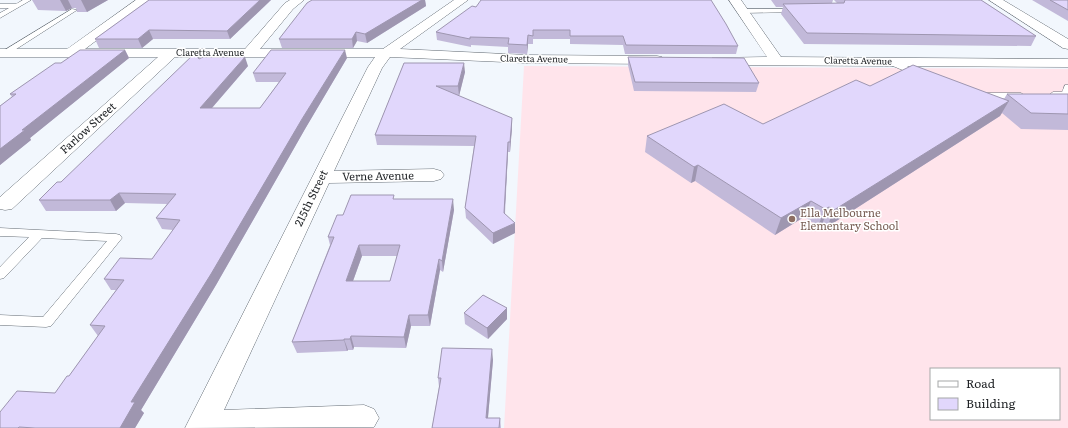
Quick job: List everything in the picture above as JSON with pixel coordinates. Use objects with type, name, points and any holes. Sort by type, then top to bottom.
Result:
[{"type":"street","points":[[70,53],[144,0]]},
{"type":"street","points":[[249,53],[290,6],[298,0]]},
{"type":"street","name":"215th Street","points":[[201,426],[375,67],[386,53],[462,0]]},
{"type":"street","points":[[995,0],[1068,45]]},
{"type":"street","points":[[739,6],[777,61]]},
{"type":"street","name":"Claretta Avenue","points":[[2,53],[386,53],[527,59],[668,60]]},
{"type":"street","name":"Farlow Street","points":[[2,206],[171,53]]},
{"type":"street","name":"Claretta Avenue","points":[[707,61],[1068,63]]},
{"type":"street","name":"Verne Avenue","points":[[322,177],[434,175]]},
{"type":"street","points":[[201,426],[364,418]]},
{"type":"lane","points":[[0,16],[28,0]]},
{"type":"lane","points":[[0,6],[17,6]]},
{"type":"lane","points":[[739,6],[800,11]]},
{"type":"lane","points":[[2,53],[74,10]]},
{"type":"lane","points":[[891,62],[925,77]]},
{"type":"lane","points":[[1044,95],[1066,95],[1068,87]]},
{"type":"lane","points":[[971,95],[1029,95]]},
{"type":"lane","points":[[0,232],[116,238],[46,322],[0,320]]},
{"type":"lane","points":[[0,275],[39,234]]},
{"type":"shaded area","name":"Ella Melbourne Elementary School","points":[[524,66],[1068,69],[1068,428],[504,428]]},
{"type":"building","points":[[149,0],[260,0],[227,31],[149,30],[138,39],[95,39]]},
{"type":"building","points":[[312,0],[422,0],[365,34],[356,32],[352,39],[279,39],[307,3]]},
{"type":"building","points":[[481,0],[711,0],[738,46],[626,45],[623,36],[570,36],[570,30],[533,30],[533,36],[528,35],[527,45],[508,44],[509,38],[470,37],[470,39],[436,32],[472,6],[476,7]]},
{"type":"building","points":[[845,0],[981,0],[1036,36],[807,33],[783,4],[844,3]]},
{"type":"building","points":[[1050,0],[1068,0],[1068,10]]},
{"type":"building","points":[[80,50],[125,50],[22,130],[25,130],[0,149],[0,106],[16,94],[10,94],[55,63],[61,63]]},
{"type":"building","points":[[271,50],[345,50],[302,119],[211,274],[131,402],[135,402],[120,428],[0,428],[0,412],[17,391],[55,393],[105,326],[90,325],[124,280],[104,279],[120,258],[152,259],[180,220],[156,218],[176,194],[119,193],[110,200],[39,200],[57,182],[61,182],[195,53],[199,59],[203,57],[245,57],[200,108],[260,108],[286,73],[253,73]]},
{"type":"building","points":[[628,57],[744,58],[759,83],[635,82]]},
{"type":"building","points":[[404,63],[464,63],[458,86],[436,86],[512,118],[510,142],[508,142],[504,213],[515,223],[493,233],[465,208],[476,136],[375,135]]},
{"type":"building","points":[[913,65],[1009,101],[834,210],[829,207],[825,209],[811,201],[781,218],[698,165],[694,167],[647,136],[724,104],[763,124],[856,80],[870,86]]},
{"type":"building","points":[[1007,94],[1068,94],[1068,114],[1031,113]]},
{"type":"building","points":[[351,195],[394,195],[393,199],[453,199],[442,261],[439,259],[428,315],[409,315],[404,337],[351,336],[350,339],[344,340],[292,342],[334,237],[328,237],[337,215],[343,215]],"holes":[[[359,245],[400,245],[390,281],[346,281]]]},
{"type":"building","points":[[483,295],[507,308],[487,328],[464,313]]},
{"type":"building","points":[[442,348],[492,349],[486,418],[500,418],[499,428],[432,428],[441,378],[438,378]]},
{"type":"place","name":"Ella Melbourne Elementary School","points":[[792,219]]}]
